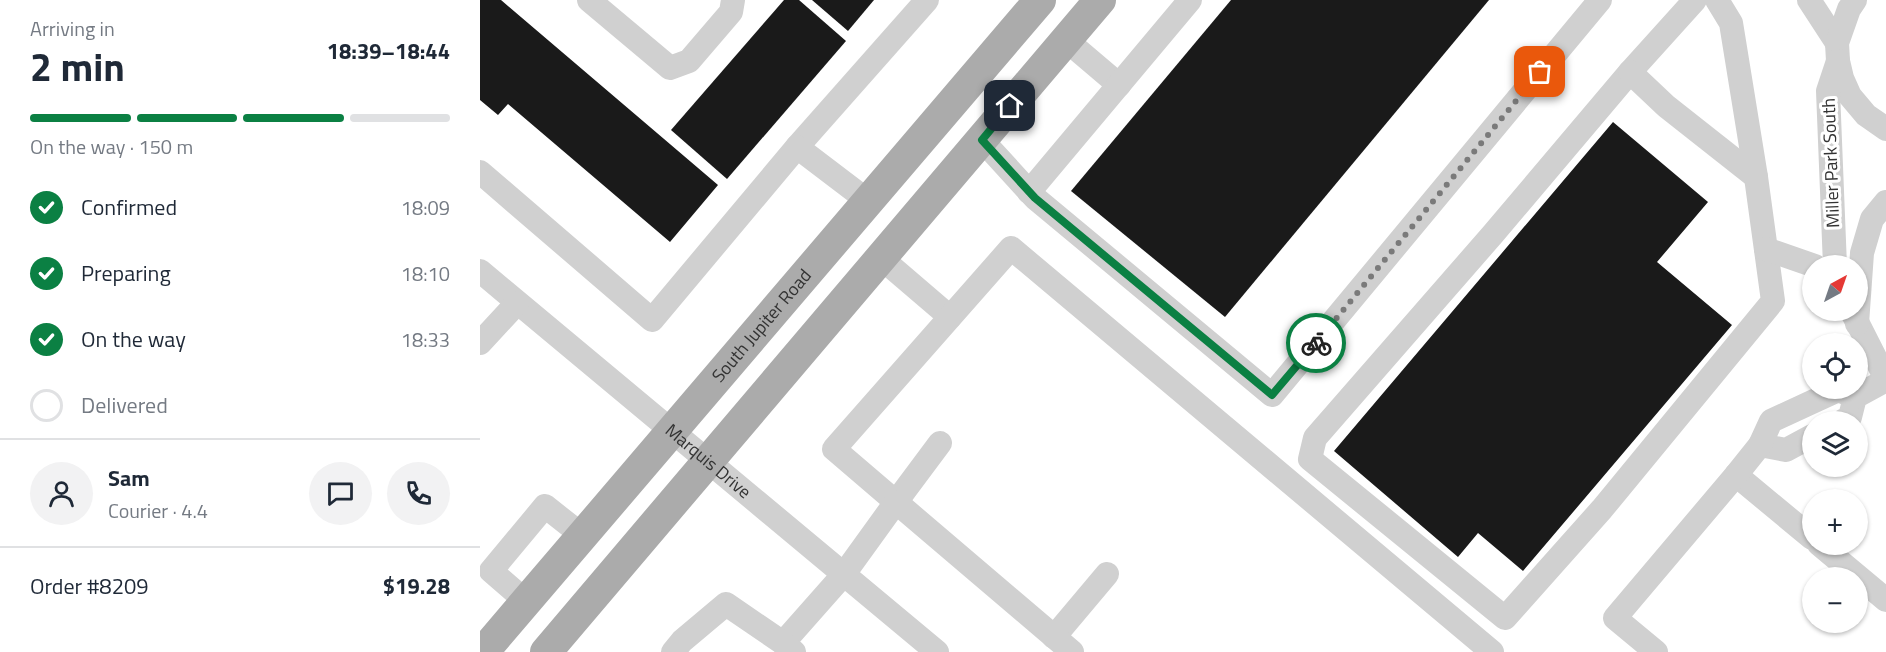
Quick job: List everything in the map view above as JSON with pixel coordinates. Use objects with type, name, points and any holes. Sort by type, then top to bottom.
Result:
[{"type":"main road","points":[[546,652],[1100,0]]},
{"type":"main road","points":[[1031,3],[1066,40]]},
{"type":"main road","name":"South Jupiter Road","points":[[483,652],[868,201],[1031,3]]},
{"type":"street","points":[[589,0],[670,68],[689,61],[731,12],[733,0]]},
{"type":"street","points":[[480,172],[652,320],[797,147],[927,0]]},
{"type":"street","points":[[1029,192],[1190,0]]},
{"type":"street","points":[[982,140],[1029,192],[1272,395],[1600,0]]},
{"type":"street","points":[[1695,0],[1630,72],[1493,234],[1315,438],[1310,459],[1505,618],[1602,509],[1773,301],[1731,23],[1717,0]]},
{"type":"street","points":[[1809,0],[1837,52],[1842,78],[1850,96],[1866,115],[1886,129]]},
{"type":"street","name":"Miller Park South","points":[[1835,255],[1828,91],[1849,9],[1855,0]]},
{"type":"street","points":[[1066,40],[1119,85]]},
{"type":"street","points":[[1630,72],[1666,106],[1756,177]]},
{"type":"street","points":[[797,147],[868,201]]},
{"type":"street","points":[[1862,255],[1872,219],[1886,202]]},
{"type":"street","points":[[1107,574],[1063,644],[834,449],[1011,248],[1492,652]]},
{"type":"street","points":[[1766,249],[1802,261]]},
{"type":"street","points":[[881,258],[950,317]]},
{"type":"street","name":"Marquis Drive","points":[[480,272],[937,652]]},
{"type":"street","points":[[480,343],[517,303]]},
{"type":"street","points":[[1856,321],[1886,379],[1868,389]]},
{"type":"street","points":[[1656,652],[1615,618],[1736,475],[1760,444],[1771,421],[1819,399]]},
{"type":"street","points":[[1760,444],[1786,450],[1802,441]]},
{"type":"street","points":[[674,652],[682,641],[726,604],[789,647],[940,443]]},
{"type":"street","points":[[1736,475],[1802,530]]},
{"type":"street","points":[[526,602],[491,571],[545,506],[583,536]]},
{"type":"street","points":[[1832,555],[1886,600]]},
{"type":"building","points":[[480,0],[501,0],[718,185],[670,242],[508,104],[498,115],[480,100]]},
{"type":"building","points":[[784,0],[799,0],[846,41],[727,179],[671,130]]},
{"type":"building","points":[[812,0],[874,0],[848,31]]},
{"type":"building","points":[[1231,0],[1489,0],[1225,317],[1071,191]]},
{"type":"building","points":[[1613,122],[1708,202],[1657,262],[1732,325],[1523,571],[1478,533],[1458,557],[1334,451]]},
{"type":"way so far","points":[[1316,343],[1540,72]]},
{"type":"route","points":[[1010,106],[982,140],[1029,192],[1272,395],[1316,343]]}]
